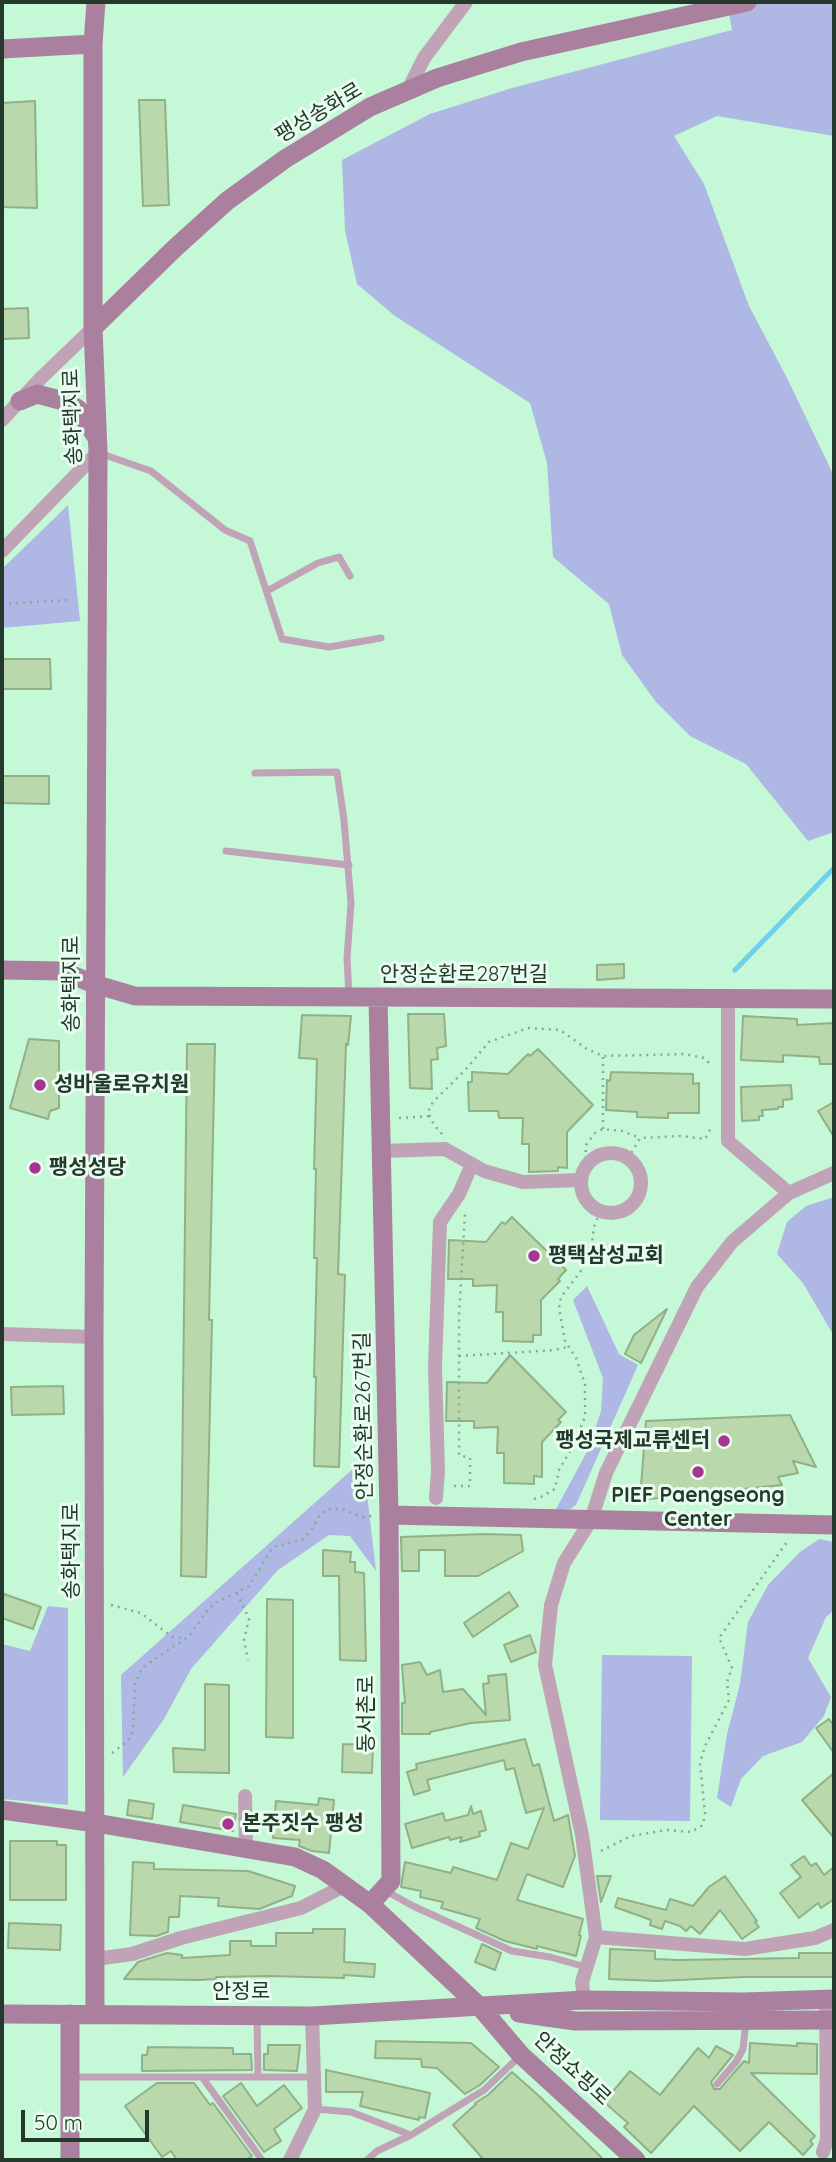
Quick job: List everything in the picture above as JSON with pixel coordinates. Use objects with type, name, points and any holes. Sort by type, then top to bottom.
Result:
[{"type":"street","name":"송화택지로","points":[[96,2],[93,44],[93,328],[97,444],[93,1337],[96,2014]]},
{"type":"street","points":[[407,92],[424,58],[466,2]]},
{"type":"street","name":"팽성송화로","points":[[2,420],[175,248],[227,201],[285,159],[370,107],[437,78],[521,51],[747,2]]},
{"type":"street","points":[[2,49],[93,44]]},
{"type":"street","points":[[2,551],[97,444],[78,409],[67,402],[37,394],[20,401]]},
{"type":"street","name":"안정순환로287번길","points":[[2,970],[62,971],[135,996],[834,999]]},
{"type":"street","name":"안정순환로267번길","points":[[378,997],[389,1510],[591,1520],[834,1525]]},
{"type":"street","points":[[728,999],[728,1141],[789,1193]]},
{"type":"street","points":[[382,1151],[445,1149],[484,1171],[523,1182],[582,1173]]},
{"type":"street","points":[[607,1153],[621,1154],[628,1159],[639,1173],[641,1187],[636,1199],[627,1209],[614,1213],[600,1212],[589,1205],[582,1193],[582,1173],[594,1157],[607,1153]]},
{"type":"street","points":[[436,1492],[435,1367],[440,1222],[459,1194],[472,1164]]},
{"type":"street","points":[[584,2000],[582,1983],[596,1937],[569,1771],[545,1665],[551,1605],[564,1563],[591,1520],[606,1474],[697,1287],[732,1242],[789,1193],[834,1174]]},
{"type":"street","points":[[2,1334],[93,1337]]},
{"type":"street","name":"동서촌로","points":[[370,1905],[391,1881],[389,1510]]},
{"type":"street","points":[[245,1796],[246,1849]]},
{"type":"street","points":[[2,1810],[295,1857],[346,1885],[480,2007]]},
{"type":"street","points":[[96,1959],[132,1954],[181,1938],[301,1908],[346,1885]]},
{"type":"street","points":[[596,1937],[745,1949],[815,1938],[834,1930]]},
{"type":"street","points":[[824,2155],[830,2077],[830,1999]]},
{"type":"street","name":"안정로","points":[[2,2014],[312,2016],[584,2000],[744,2002],[830,1999]]},
{"type":"street","name":"안정로","points":[[480,2007],[575,2021],[830,2020]]},
{"type":"street","name":"안정쇼핑로","points":[[480,2007],[521,2055],[636,2160]]},
{"type":"street","points":[[70,2014],[71,2160]]},
{"type":"street","points":[[290,2160],[315,2109],[312,2016]]},
{"type":"lane","points":[[97,444],[151,471],[225,530],[250,541],[282,639],[330,647],[380,638]]},
{"type":"lane","points":[[267,591],[318,564],[339,558],[350,576]]},
{"type":"lane","points":[[255,773],[337,772],[349,864],[349,997]]},
{"type":"lane","points":[[226,851],[349,864]]},
{"type":"lane","points":[[383,1889],[412,1906],[512,1951],[550,1956],[587,1968]]},
{"type":"lane","points":[[257,2015],[258,2077]]},
{"type":"lane","points":[[717,2084],[736,2062],[743,2049],[746,2021]]},
{"type":"lane","points":[[367,2160],[377,2151],[411,2136],[484,2090],[521,2055]]},
{"type":"lane","points":[[70,2077],[314,2077]]},
{"type":"lane","points":[[202,2077],[262,2160]]},
{"type":"lane","points":[[315,2109],[351,2112],[411,2136]]},
{"type":"path","points":[[2,604],[67,600]]},
{"type":"path","points":[[433,1102],[489,1042],[528,1028],[560,1030],[587,1049],[603,1056],[685,1054],[704,1058],[712,1067]]},
{"type":"path","points":[[603,1056],[603,1129]]},
{"type":"path","points":[[381,1119],[430,1116]]},
{"type":"path","points":[[582,1173],[586,1145],[595,1133],[603,1129],[622,1131],[640,1138],[681,1136],[705,1139],[710,1134],[713,1122]]},
{"type":"path","points":[[628,1159],[640,1138]]},
{"type":"path","points":[[436,1492],[470,1486],[470,1458],[459,1455],[459,1314],[465,1217],[459,1194]]},
{"type":"path","points":[[533,1499],[553,1492],[559,1470],[585,1417],[585,1384],[576,1358],[565,1341],[560,1318],[561,1297],[590,1259],[594,1227],[600,1212]]},
{"type":"path","points":[[459,1356],[568,1347]]},
{"type":"path","points":[[96,1761],[128,1741],[133,1731],[135,1684],[142,1668],[186,1638],[208,1609],[249,1586],[271,1550],[276,1546],[302,1540],[320,1514],[328,1510],[341,1508],[363,1517],[389,1510]]},
{"type":"path","points":[[584,1854],[611,1847],[631,1836],[667,1830],[691,1832],[703,1825],[705,1814],[700,1763],[705,1746],[729,1700],[727,1682],[732,1668],[719,1638],[798,1525]]},
{"type":"path","points":[[237,1592],[248,1619],[244,1639],[248,1660]]},
{"type":"path","points":[[95,1602],[141,1613],[172,1637],[186,1638]]},
{"type":"shaded area","points":[[727,2],[834,2],[834,136],[717,116],[674,136],[704,184],[749,306],[834,476],[834,832],[808,841],[746,764],[690,736],[656,702],[622,655],[609,604],[553,557],[547,463],[530,403],[395,316],[357,284],[345,230],[342,160],[430,114],[512,88],[732,30]]},
{"type":"shaded area","points":[[68,505],[80,621],[2,628],[2,569]]},
{"type":"shaded area","points":[[834,1197],[834,1336],[803,1283],[777,1254],[787,1222],[806,1206]]},
{"type":"shaded area","points":[[587,1286],[619,1354],[638,1365],[576,1505],[570,1509],[555,1511],[589,1448],[601,1411],[603,1378],[573,1300]]},
{"type":"shaded area","points":[[363,1460],[376,1571],[350,1536],[329,1535],[278,1570],[191,1669],[164,1719],[123,1777],[121,1675]]},
{"type":"shaded area","points":[[819,1539],[834,1542],[834,1610],[826,1617],[808,1658],[831,1697],[824,1716],[802,1742],[763,1756],[741,1779],[731,1807],[717,1798],[727,1734],[740,1684],[748,1622],[768,1585],[800,1552]]},
{"type":"shaded area","points":[[48,1606],[68,1608],[68,1805],[2,1799],[2,1644],[30,1651]]},
{"type":"shaded area","points":[[602,1655],[692,1656],[690,1821],[600,1820]]},
{"type":"building","points":[[139,100],[165,100],[169,205],[143,206]]},
{"type":"building","points":[[35,101],[37,208],[2,207],[2,103]]},
{"type":"building","points":[[28,308],[29,338],[2,339],[2,309]]},
{"type":"building","points":[[2,659],[50,659],[51,689],[2,689]]},
{"type":"building","points":[[2,776],[49,776],[49,804],[2,803]]},
{"type":"building","points":[[624,964],[624,978],[597,980],[597,965]]},
{"type":"building","points":[[408,1014],[444,1014],[446,1046],[437,1048],[438,1059],[431,1060],[432,1089],[410,1088]]},
{"type":"building","points":[[302,1015],[351,1016],[348,1045],[346,1044],[338,1274],[345,1275],[339,1467],[314,1466],[317,1258],[314,1258],[314,1169],[317,1059],[299,1058]]},
{"type":"building","points":[[743,1016],[797,1019],[797,1025],[834,1023],[834,1064],[820,1064],[819,1057],[783,1055],[783,1062],[741,1060]]},
{"type":"building","points":[[29,1039],[59,1041],[59,1108],[50,1111],[48,1119],[10,1108]]},
{"type":"building","points":[[187,1044],[215,1044],[206,1577],[181,1576]]},
{"type":"building","points":[[538,1049],[593,1105],[567,1132],[567,1168],[558,1167],[558,1171],[529,1172],[529,1144],[522,1144],[523,1118],[499,1118],[498,1111],[469,1111],[468,1082],[472,1082],[472,1072],[508,1074],[528,1054],[530,1056]]},
{"type":"building","points":[[611,1072],[693,1074],[693,1084],[699,1083],[699,1113],[668,1113],[668,1118],[637,1117],[637,1112],[606,1110],[607,1080],[610,1081]]},
{"type":"building","points":[[791,1085],[792,1099],[783,1100],[783,1107],[762,1110],[763,1116],[759,1116],[759,1120],[742,1121],[741,1087]]},
{"type":"building","points":[[834,1102],[834,1137],[818,1111]]},
{"type":"building","points":[[512,1217],[566,1270],[558,1279],[560,1281],[541,1300],[541,1335],[533,1335],[533,1342],[503,1341],[503,1312],[496,1312],[497,1285],[473,1286],[473,1279],[448,1279],[449,1240],[486,1242],[502,1222],[505,1224]]},
{"type":"building","points":[[667,1309],[641,1363],[625,1354],[634,1335]]},
{"type":"building","points":[[510,1355],[566,1412],[558,1420],[561,1422],[542,1442],[542,1477],[534,1476],[534,1484],[504,1483],[504,1453],[497,1453],[498,1427],[474,1428],[474,1421],[446,1421],[447,1382],[487,1383]]},
{"type":"building","points":[[63,1386],[64,1414],[12,1415],[11,1387]]},
{"type":"building","name":"팽성국제교류센터","points":[[790,1415],[816,1467],[793,1461],[798,1473],[778,1477],[782,1485],[640,1500],[646,1421]]},
{"type":"building","points":[[521,1535],[523,1551],[478,1576],[445,1576],[445,1550],[419,1550],[419,1571],[402,1571],[401,1537]]},
{"type":"building","points":[[323,1550],[351,1552],[350,1562],[355,1562],[355,1572],[364,1573],[366,1661],[340,1660],[339,1576],[323,1576]]},
{"type":"building","points":[[509,1592],[518,1606],[473,1637],[464,1623]]},
{"type":"building","points":[[4,1594],[41,1607],[33,1629],[2,1618]]},
{"type":"building","points":[[267,1599],[293,1600],[293,1738],[266,1737]]},
{"type":"building","points":[[530,1635],[536,1652],[511,1662],[504,1645]]},
{"type":"building","points":[[420,1662],[427,1675],[440,1670],[443,1692],[463,1689],[486,1715],[483,1684],[489,1683],[488,1676],[506,1674],[510,1720],[471,1723],[430,1734],[402,1734],[402,1703],[405,1703],[402,1665]]},
{"type":"building","points":[[205,1684],[229,1685],[229,1773],[174,1772],[173,1748],[205,1750]]},
{"type":"building","points":[[829,1719],[834,1726],[834,1753],[816,1728]]},
{"type":"building","points":[[525,1739],[533,1766],[539,1764],[554,1821],[568,1815],[575,1856],[563,1887],[527,1874],[517,1900],[583,1919],[576,1956],[505,1941],[476,1928],[480,1919],[441,1908],[443,1902],[420,1897],[421,1891],[401,1887],[405,1862],[451,1873],[453,1867],[497,1880],[511,1843],[528,1849],[544,1808],[526,1813],[514,1768],[506,1770],[504,1760],[427,1780],[430,1790],[414,1795],[407,1772],[417,1769],[416,1764]]},
{"type":"building","points":[[343,1744],[373,1745],[372,1773],[342,1772]]},
{"type":"building","points":[[834,1773],[834,1838],[802,1800]]},
{"type":"building","points":[[319,1798],[334,1800],[329,1853],[299,1846],[300,1840],[273,1838],[276,1801],[318,1805]]},
{"type":"building","points":[[129,1800],[154,1804],[152,1819],[127,1815]]},
{"type":"building","points":[[183,1805],[236,1814],[233,1831],[180,1822]]},
{"type":"building","points":[[471,1806],[473,1814],[481,1811],[486,1830],[479,1832],[480,1836],[460,1842],[462,1837],[450,1840],[449,1837],[412,1848],[405,1824],[443,1813],[445,1821],[468,1815]]},
{"type":"building","points":[[10,1841],[57,1841],[57,1845],[66,1845],[66,1900],[10,1900]]},
{"type":"building","points":[[804,1856],[811,1866],[816,1863],[824,1875],[834,1867],[834,1899],[821,1908],[818,1903],[799,1918],[780,1893],[801,1877],[791,1865]]},
{"type":"building","points":[[133,1862],[154,1863],[154,1869],[248,1871],[295,1886],[292,1896],[259,1909],[218,1906],[219,1898],[180,1896],[179,1917],[169,1917],[168,1932],[156,1936],[130,1935]]},
{"type":"building","points":[[597,1876],[611,1876],[601,1902]]},
{"type":"building","points":[[725,1876],[759,1927],[742,1939],[720,1910],[700,1934],[691,1926],[686,1931],[665,1921],[662,1929],[650,1925],[651,1920],[615,1907],[618,1898],[666,1910],[670,1899],[693,1906],[709,1887]]},
{"type":"building","points":[[9,1923],[61,1925],[60,1950],[8,1948]]},
{"type":"building","points":[[313,1929],[345,1929],[344,1962],[375,1964],[374,1977],[344,1975],[344,1978],[269,1976],[199,1980],[124,1979],[138,1962],[167,1953],[182,1955],[182,1958],[230,1955],[230,1941],[251,1941],[251,1946],[276,1946],[276,1933],[313,1933]]},
{"type":"building","points":[[482,1944],[501,1953],[495,1970],[475,1962]]},
{"type":"building","points":[[610,1949],[655,1951],[655,1959],[678,1960],[799,1958],[799,1953],[834,1953],[834,1977],[657,1981],[609,1979]]},
{"type":"building","points":[[376,2041],[471,2043],[499,2067],[480,2085],[465,2094],[437,2068],[422,2067],[421,2059],[375,2058]]},
{"type":"building","points":[[750,2043],[797,2046],[797,2043],[817,2044],[817,2074],[751,2073],[815,2136],[810,2141],[813,2144],[803,2155],[769,2122],[740,2151],[694,2106],[651,2153],[624,2127],[628,2123],[604,2102],[630,2071],[660,2095],[698,2048],[709,2058],[716,2046],[733,2055],[711,2082],[714,2089],[720,2089],[744,2061],[749,2063]]},
{"type":"building","points":[[268,2045],[300,2045],[297,2071],[264,2070],[264,2054],[268,2054]]},
{"type":"building","points":[[148,2047],[233,2048],[233,2054],[251,2054],[252,2070],[142,2071],[142,2055],[147,2055]]},
{"type":"building","points":[[326,2070],[430,2093],[425,2118],[419,2117],[419,2120],[360,2106],[363,2092],[326,2092]]},
{"type":"building","points":[[512,2072],[604,2160],[484,2160],[453,2125]]},
{"type":"building","points":[[157,2083],[194,2083],[210,2105],[213,2103],[252,2156],[246,2160],[177,2160],[171,2151],[162,2157],[125,2106]]},
{"type":"building","points":[[241,2083],[257,2106],[284,2085],[302,2108],[274,2129],[281,2141],[264,2152],[223,2096]]},
{"type":"waterway","points":[[735,970],[834,868]]},
{"type":"place","name":"성바울로유치원","points":[[40,1085]]},
{"type":"place","name":"팽성성당","points":[[35,1168]]},
{"type":"place","name":"평택삼성교회","points":[[534,1256]]},
{"type":"place","name":"팽성국제교류센터","points":[[724,1441]]},
{"type":"place","name":"PIEF Paengseong Center","points":[[698,1472]]},
{"type":"place","name":"본주짓수 팽성","points":[[228,1824]]}]
